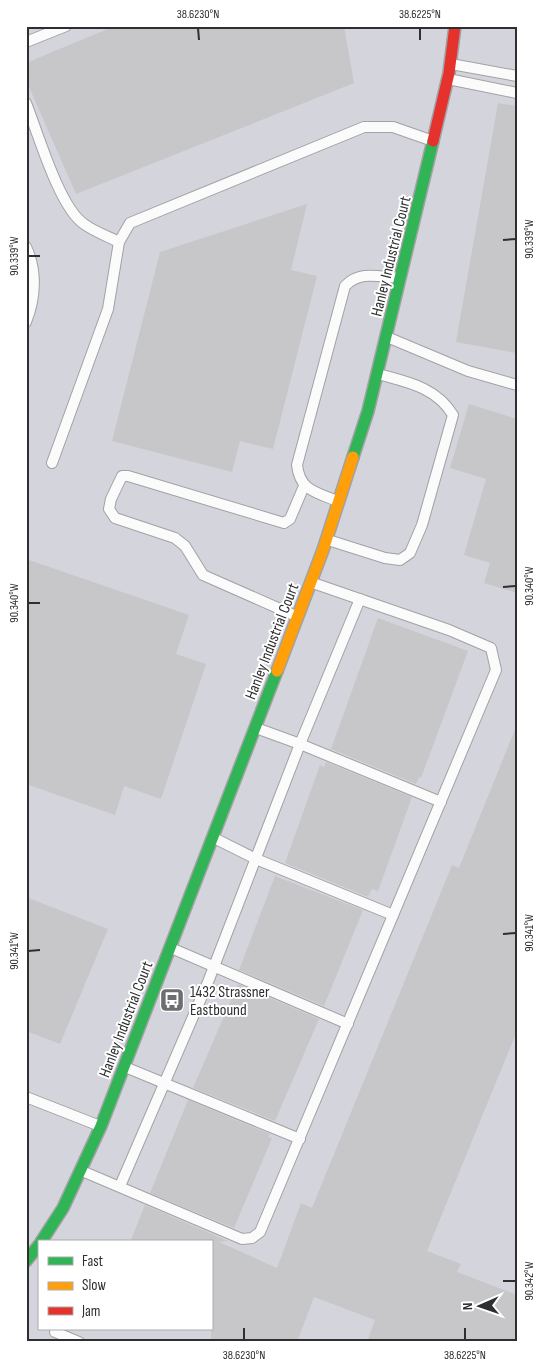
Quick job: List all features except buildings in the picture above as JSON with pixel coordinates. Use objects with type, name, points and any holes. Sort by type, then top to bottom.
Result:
[{"type":"street","name":"Hanley Industrial Court","points":[[42,1240],[63,1208],[101,1126],[326,540],[368,411],[387,337],[434,141],[450,64],[455,26]]},
{"type":"street","name":"Hanley Industrial Court","points":[[26,1261],[38,1246]]},
{"type":"lane","points":[[26,42],[66,26]]},
{"type":"lane","points":[[450,64],[517,76]]},
{"type":"lane","points":[[447,78],[517,93]]},
{"type":"lane","points":[[26,103],[63,198],[72,213],[84,224],[119,242]]},
{"type":"lane","points":[[52,463],[108,309],[119,242],[130,223],[364,127],[392,126],[434,141]]},
{"type":"lane","points":[[26,246],[34,264],[32,306],[26,322]]},
{"type":"lane","points":[[338,501],[304,486],[298,475],[297,465],[345,286],[352,278],[361,275],[401,279]]},
{"type":"lane","points":[[387,337],[468,371],[517,386]]},
{"type":"lane","points":[[326,540],[385,558],[400,560],[410,553],[422,525],[453,415],[436,394],[420,386],[377,374]]},
{"type":"lane","points":[[297,616],[203,575],[185,546],[175,538],[115,518],[109,509],[119,481],[122,476],[128,476],[284,522],[290,519],[304,486]]},
{"type":"lane","points":[[81,1171],[242,1239],[252,1238],[260,1232],[496,670],[491,648],[449,630],[310,582]]},
{"type":"lane","points":[[120,1186],[214,968],[300,744],[360,599]]},
{"type":"lane","points":[[255,728],[300,744],[441,802]]},
{"type":"lane","points":[[213,838],[393,915]]},
{"type":"lane","points":[[170,948],[348,1024]]},
{"type":"lane","points":[[124,1066],[300,1138]]},
{"type":"lane","points":[[26,1097],[101,1126]]},
{"type":"lane","points":[[54,1332],[79,1342]]},
{"type":"shaded area","points":[[26,26],[517,26],[517,1342],[26,1342]]},
{"type":"traffic: fast","points":[[353,457],[368,411],[433,141]]},
{"type":"traffic: fast","points":[[42,1240],[63,1208],[101,1126],[277,671]]},
{"type":"traffic: fast","points":[[26,1261],[38,1246]]},
{"type":"traffic: slow","points":[[277,671],[323,550],[353,457]]},
{"type":"traffic: jam","points":[[433,141],[449,73],[455,26]]},
{"type":"place","name":"1432 Strassner Eastbound","points":[[172,1000]]}]
